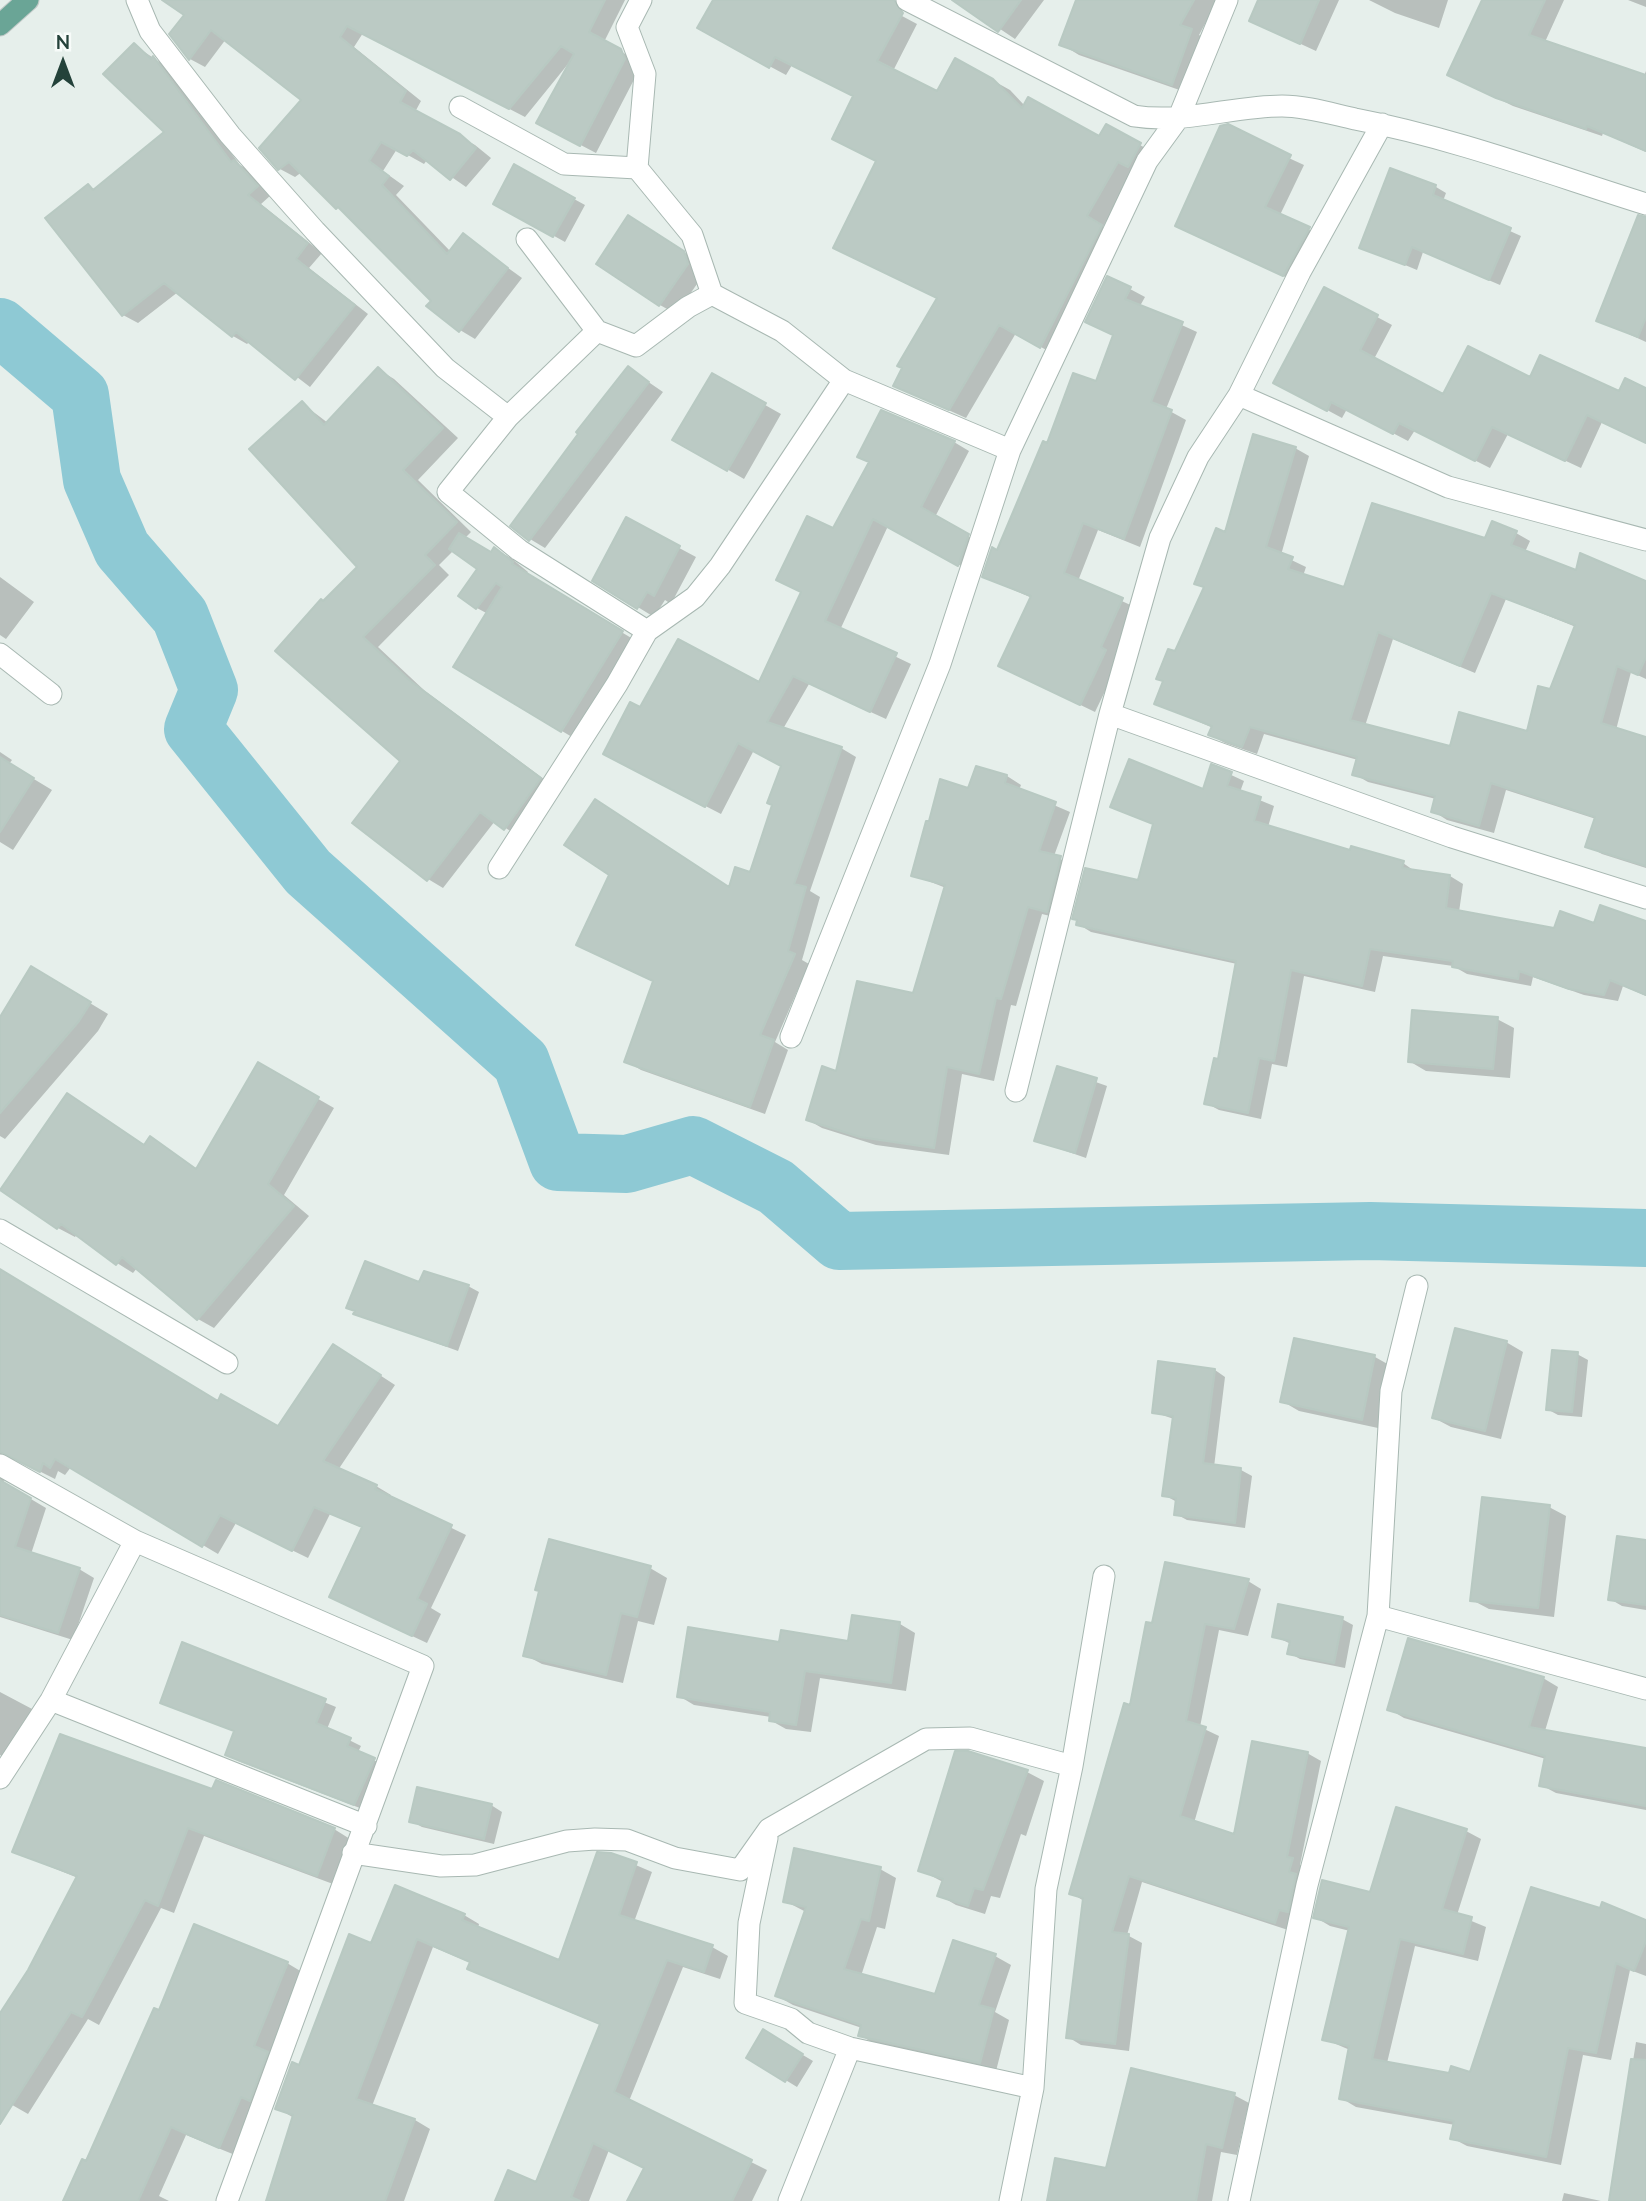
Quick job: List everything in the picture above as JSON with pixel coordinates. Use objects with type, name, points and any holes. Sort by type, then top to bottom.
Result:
[{"type":"main road","points":[[0,25],[28,0]]},
{"type":"street","points":[[137,0],[150,31],[230,135],[306,222],[445,368],[508,417]]},
{"type":"street","points":[[641,0],[627,27],[645,74],[637,168],[692,235],[712,294],[782,331],[844,380],[1010,450]]},
{"type":"street","points":[[907,0],[1134,116],[1156,120],[1282,106],[1382,124],[1646,204]]},
{"type":"street","points":[[791,1037],[940,664],[1010,450],[1147,161],[1179,117],[1227,0]]},
{"type":"street","points":[[460,107],[564,164],[637,168]]},
{"type":"street","points":[[1016,1091],[1110,714],[1160,538],[1198,457],[1239,395],[1300,272],[1382,124]]},
{"type":"street","points":[[527,239],[597,331],[636,346],[688,307],[712,294]]},
{"type":"street","points":[[597,331],[508,417],[448,492],[519,550],[647,631]]},
{"type":"street","points":[[499,869],[618,684],[647,631],[695,597],[720,566],[844,380]]},
{"type":"street","points":[[1239,395],[1448,488],[1646,540]]},
{"type":"street","points":[[0,654],[51,694]]},
{"type":"street","points":[[1110,714],[1452,837],[1646,898]]},
{"type":"street","points":[[0,1230],[227,1363]]},
{"type":"street","points":[[1239,2201],[1307,1885],[1378,1616],[1391,1391],[1417,1286]]},
{"type":"street","points":[[0,1465],[135,1541],[423,1666],[228,2201]]},
{"type":"street","points":[[0,1778],[51,1700],[135,1541]]},
{"type":"street","points":[[1010,2201],[1033,2088],[1046,1889],[1072,1766],[1104,1576]]},
{"type":"street","points":[[1378,1616],[1646,1689]]},
{"type":"street","points":[[51,1700],[366,1826]]},
{"type":"street","points":[[353,1853],[441,1866],[475,1865],[567,1842],[627,1840],[675,1858],[740,1870],[769,1829],[926,1739],[970,1738],[1072,1766]]},
{"type":"street","points":[[769,1829],[749,1923],[745,2003],[792,2019],[808,2033],[850,2048],[1033,2088]]},
{"type":"street","points":[[789,2201],[850,2048]]},
{"type":"building","points":[[162,0],[605,0],[589,32],[621,49],[625,59],[580,146],[536,123],[574,54],[561,46],[509,109],[347,26],[340,37],[406,91],[400,102],[460,134],[476,148],[450,180],[413,150],[407,156],[381,142],[369,161],[389,176],[382,185],[447,254],[463,233],[508,268],[459,332],[426,306],[431,301],[338,207],[336,209],[289,162],[278,170],[259,148],[301,100],[211,30],[189,60],[169,34],[184,15]]},
{"type":"building","points":[[713,0],[894,0],[903,13],[877,61],[937,91],[955,58],[993,79],[1022,108],[1028,97],[1099,136],[1106,124],[1141,143],[1128,167],[1118,162],[1087,216],[1102,225],[1040,348],[999,325],[949,410],[893,386],[902,368],[897,366],[937,298],[833,248],[876,161],[832,139],[853,96],[775,57],[769,68],[697,28]]},
{"type":"building","points":[[952,0],[1021,0],[998,32]]},
{"type":"building","points":[[1076,0],[1194,0],[1180,25],[1192,29],[1172,85],[1059,45]]},
{"type":"building","points":[[1258,0],[1319,0],[1300,44],[1249,21]]},
{"type":"building","points":[[1482,0],[1545,0],[1529,35],[1646,75],[1646,151],[1587,126],[1586,129],[1496,98],[1447,75]]},
{"type":"building","points":[[134,43],[151,59],[153,56],[231,162],[234,160],[258,186],[248,195],[308,243],[296,259],[355,305],[295,380],[236,332],[232,337],[164,283],[122,316],[45,218],[88,184],[93,190],[164,132],[103,74]]},
{"type":"building","points":[[1228,124],[1291,155],[1265,207],[1310,227],[1283,276],[1175,226],[1220,126]]},
{"type":"building","points":[[514,164],[575,198],[553,237],[493,204]]},
{"type":"building","points":[[1390,168],[1436,185],[1433,195],[1511,228],[1489,280],[1412,247],[1405,265],[1359,248]]},
{"type":"building","points":[[628,215],[684,251],[688,264],[659,306],[596,264]]},
{"type":"building","points":[[1638,215],[1646,217],[1646,317],[1638,337],[1596,321]]},
{"type":"building","points":[[1107,276],[1131,287],[1125,299],[1183,322],[1151,402],[1172,410],[1124,539],[1083,523],[1064,573],[1123,598],[1101,647],[1106,650],[1080,705],[998,666],[1031,596],[982,577],[992,547],[997,550],[1043,441],[1047,443],[1073,373],[1096,381],[1113,335],[1085,322]]},
{"type":"building","points":[[1324,287],[1378,315],[1360,350],[1443,394],[1468,346],[1530,377],[1540,355],[1619,391],[1625,378],[1646,388],[1646,443],[1587,415],[1565,461],[1492,427],[1475,461],[1399,423],[1393,434],[1331,402],[1327,411],[1273,383]]},
{"type":"building","points":[[628,366],[649,382],[529,541],[510,526],[578,434],[576,432]]},
{"type":"building","points":[[378,367],[443,428],[403,470],[457,522],[425,555],[435,565],[363,637],[409,680],[541,778],[504,830],[480,812],[427,881],[352,823],[400,761],[275,651],[321,599],[323,601],[357,567],[249,449],[302,401],[324,425]]},
{"type":"building","points":[[712,373],[766,403],[727,471],[672,440]]},
{"type":"building","points":[[881,410],[955,441],[921,507],[969,534],[958,566],[873,519],[825,621],[897,653],[870,712],[793,676],[767,722],[842,747],[794,884],[806,887],[788,951],[795,954],[760,1035],[774,1040],[750,1107],[624,1062],[653,981],[576,945],[609,875],[564,845],[595,799],[729,887],[735,867],[750,872],[772,805],[767,803],[781,766],[738,743],[705,807],[603,754],[630,702],[640,707],[678,639],[759,682],[801,592],[776,580],[807,516],[833,528],[869,462],[857,457]]},
{"type":"building","points":[[1253,434],[1296,447],[1266,547],[1293,557],[1288,569],[1344,587],[1372,503],[1485,538],[1492,521],[1517,531],[1511,545],[1576,570],[1580,553],[1646,581],[1646,657],[1638,675],[1617,666],[1601,723],[1646,737],[1646,866],[1585,847],[1595,817],[1491,783],[1479,826],[1431,812],[1435,796],[1352,775],[1357,757],[1250,727],[1242,747],[1208,735],[1212,726],[1154,704],[1163,681],[1156,679],[1168,649],[1175,651],[1204,587],[1194,584],[1216,528],[1225,532]],"holes":[[[1491,593],[1575,625],[1550,689],[1538,686],[1527,731],[1459,712],[1450,746],[1350,720],[1378,632],[1460,666]]]},
{"type":"building","points":[[626,517],[680,546],[654,596],[647,592],[637,609],[592,581]]},
{"type":"building","points":[[459,533],[491,552],[494,547],[513,562],[512,564],[623,631],[561,732],[453,667],[502,587],[496,583],[476,609],[458,596],[477,569],[449,549]]},
{"type":"building","points":[[0,757],[34,778],[0,832]]},
{"type":"building","points":[[1129,759],[1203,789],[1211,764],[1232,772],[1227,786],[1261,797],[1254,821],[1350,850],[1351,846],[1404,861],[1402,868],[1450,875],[1446,908],[1554,928],[1560,911],[1594,923],[1600,905],[1646,921],[1646,995],[1610,980],[1604,995],[1569,989],[1519,971],[1518,979],[1452,967],[1453,961],[1370,949],[1362,986],[1291,970],[1274,1061],[1259,1058],[1248,1113],[1204,1104],[1214,1058],[1218,1059],[1236,961],[1076,925],[1077,920],[1072,919],[1085,868],[1138,880],[1153,824],[1110,807]]},
{"type":"building","points":[[976,766],[1007,775],[1005,783],[1056,802],[1039,851],[1061,856],[1047,912],[1028,907],[1001,999],[996,998],[979,1074],[947,1067],[934,1148],[860,1137],[806,1120],[822,1066],[836,1071],[857,981],[913,993],[945,885],[911,876],[926,821],[929,821],[940,779],[968,788]]},
{"type":"building","points":[[31,966],[91,1002],[79,1021],[0,1113],[0,1017]]},
{"type":"building","points":[[1412,1010],[1498,1017],[1493,1069],[1408,1062]]},
{"type":"building","points":[[258,1062],[319,1097],[268,1184],[294,1206],[197,1320],[122,1257],[116,1265],[61,1224],[57,1229],[0,1190],[67,1093],[144,1145],[150,1136],[196,1169]]},
{"type":"building","points":[[1057,1066],[1097,1078],[1075,1153],[1034,1141]]},
{"type":"building","points":[[365,1261],[419,1282],[424,1271],[469,1285],[447,1346],[353,1314],[355,1311],[346,1308]]},
{"type":"building","points":[[0,1269],[218,1401],[221,1394],[278,1426],[333,1344],[381,1375],[323,1461],[377,1485],[375,1489],[452,1525],[417,1599],[427,1604],[412,1636],[329,1597],[362,1527],[314,1507],[292,1551],[220,1515],[202,1547],[55,1459],[50,1468],[43,1463],[40,1472],[0,1452]]},
{"type":"building","points":[[1455,1328],[1507,1341],[1485,1431],[1432,1418]]},
{"type":"building","points":[[1294,1338],[1375,1355],[1362,1420],[1280,1402]]},
{"type":"building","points":[[1552,1350],[1578,1352],[1572,1412],[1546,1410]]},
{"type":"building","points":[[1158,1361],[1215,1369],[1203,1463],[1241,1468],[1235,1523],[1174,1515],[1176,1498],[1162,1496],[1173,1416],[1152,1413]]},
{"type":"building","points":[[0,1480],[31,1498],[15,1547],[80,1568],[58,1633],[0,1615]]},
{"type":"building","points":[[1482,1497],[1550,1505],[1538,1608],[1470,1601]]},
{"type":"building","points":[[1617,1536],[1646,1540],[1646,1605],[1608,1600]]},
{"type":"building","points":[[549,1539],[651,1566],[637,1617],[621,1613],[606,1675],[523,1656],[539,1591],[535,1590]]},
{"type":"building","points":[[1165,1562],[1249,1579],[1234,1629],[1205,1624],[1186,1721],[1206,1727],[1180,1816],[1234,1834],[1252,1741],[1308,1752],[1287,1857],[1293,1858],[1289,1872],[1296,1874],[1288,1912],[1279,1910],[1275,1923],[1129,1876],[1112,1932],[1129,1934],[1115,2044],[1066,2038],[1083,1898],[1069,1894],[1124,1703],[1130,1705],[1146,1622],[1152,1623]]},
{"type":"building","points":[[1278,1604],[1343,1617],[1334,1663],[1287,1654],[1290,1641],[1272,1637]]},
{"type":"building","points":[[852,1615],[900,1622],[891,1683],[805,1671],[796,1725],[769,1721],[770,1712],[677,1697],[688,1627],[779,1642],[781,1630],[848,1641]]},
{"type":"building","points":[[1408,1638],[1544,1677],[1529,1727],[1646,1748],[1646,1806],[1539,1786],[1545,1756],[1387,1710]]},
{"type":"building","points":[[182,1642],[326,1699],[316,1723],[351,1738],[347,1746],[375,1758],[354,1805],[225,1755],[234,1731],[160,1703]]},
{"type":"building","points":[[60,1734],[212,1789],[216,1780],[335,1828],[317,1876],[188,1828],[158,1906],[145,1900],[82,2017],[71,2012],[0,2124],[0,2013],[28,1970],[77,1876],[12,1852]]},
{"type":"building","points":[[955,1751],[968,1751],[1028,1770],[983,1890],[974,1888],[968,1906],[937,1896],[943,1879],[918,1871]]},
{"type":"building","points":[[417,1787],[492,1804],[484,1839],[409,1822]]},
{"type":"building","points":[[1396,1807],[1467,1829],[1442,1909],[1472,1917],[1463,1954],[1400,1939],[1372,2059],[1449,2073],[1451,2066],[1470,2072],[1531,1887],[1600,1908],[1602,1902],[1646,1920],[1646,1941],[1634,1971],[1616,1963],[1596,2053],[1568,2048],[1546,2157],[1450,2139],[1454,2121],[1339,2099],[1349,2046],[1322,2040],[1349,1927],[1313,1918],[1322,1880],[1370,1892]]},
{"type":"building","points":[[794,1848],[881,1867],[869,1921],[861,1919],[844,1969],[935,1994],[953,1940],[996,1954],[979,2005],[994,2009],[980,2063],[858,2036],[861,2025],[775,1996],[806,1907],[783,1902]]},
{"type":"building","points":[[597,1852],[611,1853],[637,1862],[619,1915],[713,1945],[704,1972],[667,1960],[614,2092],[752,2160],[732,2201],[627,2201],[644,2168],[593,2143],[571,2197],[580,2201],[495,2201],[508,2170],[536,2182],[600,2024],[467,1969],[470,1962],[417,1939],[356,2099],[415,2119],[385,2201],[266,2201],[293,2115],[275,2109],[292,2062],[299,2065],[349,1934],[371,1943],[395,1885],[465,1914],[462,1920],[559,1960]]},
{"type":"building","points":[[194,1924],[288,1962],[254,2046],[268,2052],[250,2101],[241,2097],[219,2148],[171,2127],[138,2201],[63,2201],[82,2159],[86,2161],[154,2008],[159,2010]]},
{"type":"building","points":[[763,2029],[803,2054],[785,2082],[746,2058]]},
{"type":"building","points":[[1631,2059],[1646,2060],[1646,2201],[1609,2201]]},
{"type":"building","points":[[1131,2068],[1235,2093],[1222,2148],[1206,2144],[1196,2201],[1047,2201],[1055,2158],[1106,2168]]},
{"type":"waterway","points":[[0,327],[80,395],[92,480],[122,549],[180,616],[209,690],[193,729],[308,872],[521,1062],[558,1162],[627,1164],[693,1145],[776,1187],[839,1241],[1370,1231],[1646,1238]]}]
